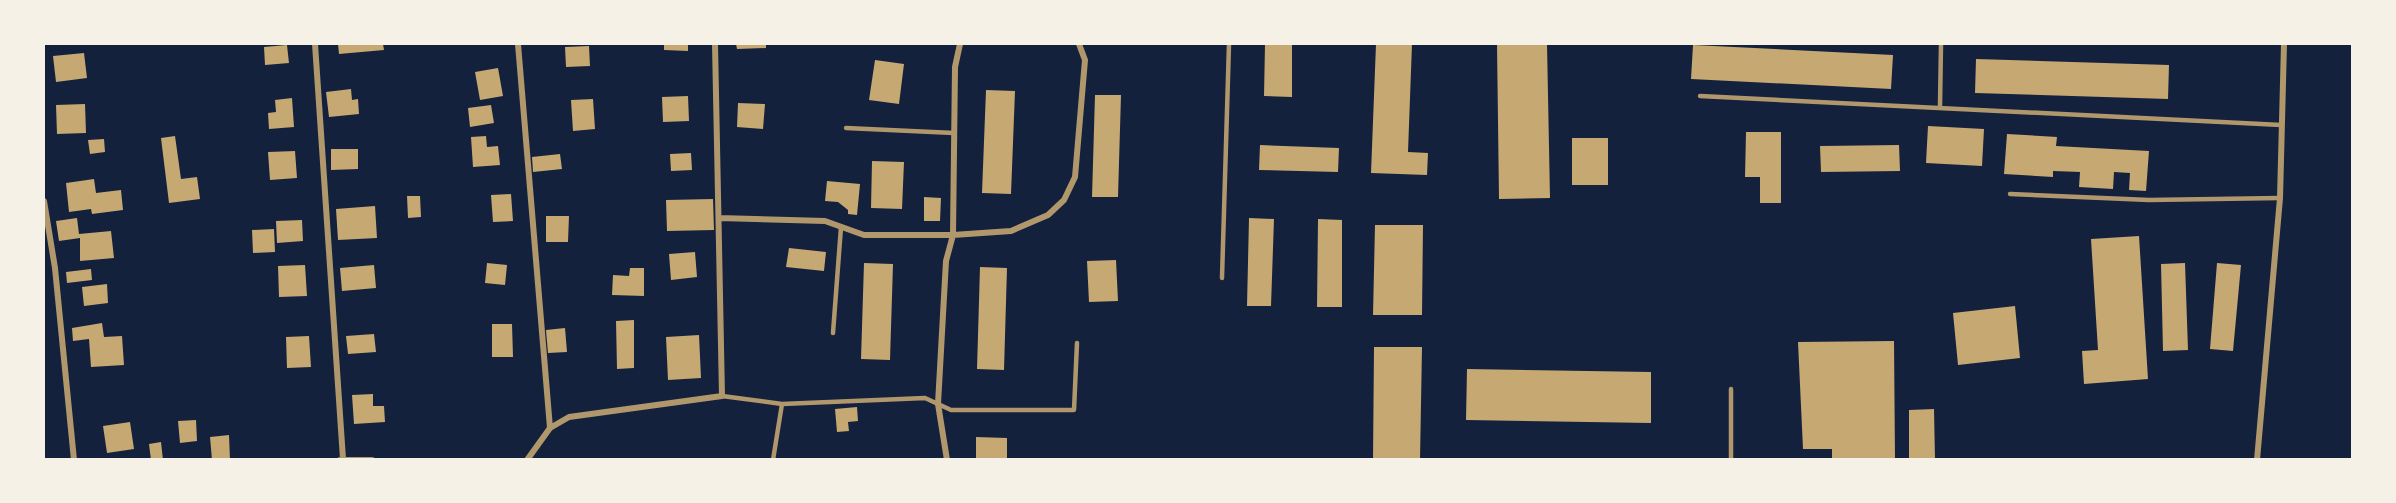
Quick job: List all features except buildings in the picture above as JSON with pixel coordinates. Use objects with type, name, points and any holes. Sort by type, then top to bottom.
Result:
[{"type":"street","points":[[315,44],[342,459],[372,459]]},
{"type":"street","points":[[518,44],[550,428]]},
{"type":"street","points":[[527,459],[550,428],[569,417],[722,396],[715,44]]},
{"type":"street","points":[[947,459],[938,404],[946,261],[953,235],[955,67],[960,44]]},
{"type":"street","points":[[719,218],[825,222],[864,235],[953,235],[1011,231],[1048,215],[1064,200],[1075,177],[1086,60],[1079,44]]},
{"type":"street","points":[[2257,459],[2280,198],[2284,44]]},
{"type":"street","points":[[44,201],[55,268],[74,459]]},
{"type":"lane","points":[[1222,278],[1229,44]]},
{"type":"lane","points":[[1940,106],[1941,44]]},
{"type":"lane","points":[[1700,96],[1940,106],[2281,125]]},
{"type":"lane","points":[[846,128],[954,133]]},
{"type":"lane","points":[[2010,194],[2150,200],[2280,198]]},
{"type":"lane","points":[[833,333],[841,227]]},
{"type":"lane","points":[[722,396],[782,404],[925,398],[951,410],[1074,410],[1077,343]]},
{"type":"lane","points":[[1731,389],[1731,459]]},
{"type":"lane","points":[[773,459],[782,404]]}]
